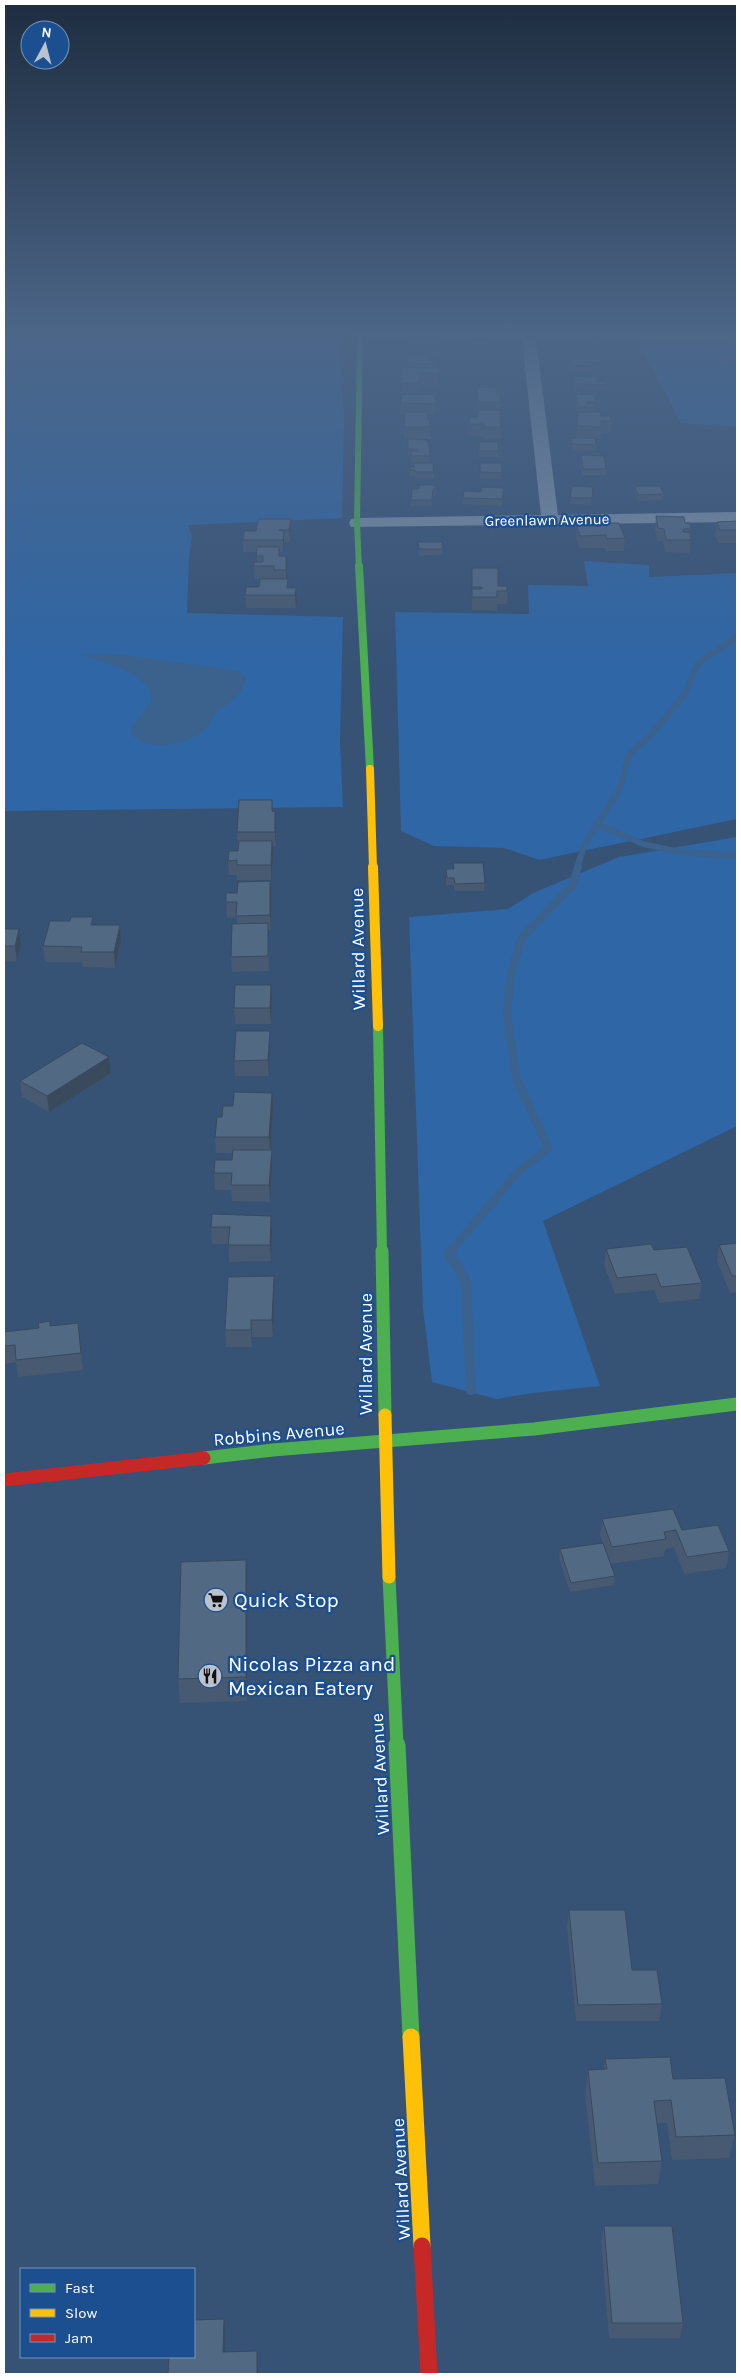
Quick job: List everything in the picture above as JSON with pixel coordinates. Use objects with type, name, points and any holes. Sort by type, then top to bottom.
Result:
[{"type":"main road","name":"Willard Avenue","points":[[358,444],[357,523],[372,817],[384,1308],[384,1442],[394,1710],[429,2374]]},
{"type":"main road","name":"Robbins Avenue","points":[[4,1480],[274,1450],[534,1429],[737,1404]]},
{"type":"street","points":[[541,444],[550,520]]},
{"type":"street","name":"Greenlawn Avenue","points":[[357,523],[737,517]]},
{"type":"shaded area","points":[[4,444],[344,444],[342,518],[188,525],[192,536],[189,558],[187,613],[343,617],[340,742],[343,807],[4,811]]},
{"type":"shaded area","points":[[584,561],[649,565],[649,577],[737,573],[737,819],[539,860],[504,848],[434,846],[401,831],[395,612],[529,614],[528,585],[588,586]]},
{"type":"shaded area","points":[[81,655],[124,655],[225,669],[240,672],[246,677],[239,693],[215,714],[208,726],[198,734],[179,742],[158,745],[139,740],[131,734],[131,728],[151,702],[150,692],[145,684],[125,671]]},
{"type":"shaded area","points":[[737,837],[737,1126],[543,1221],[600,1386],[496,1399],[432,1382],[423,1309],[409,917],[508,909],[533,893],[619,857]]},
{"type":"building","points":[[408,444],[428,444],[430,456],[411,456],[411,451],[418,451],[418,449],[408,449]]},
{"type":"building","points":[[479,444],[498,444],[498,451],[479,451]]},
{"type":"building","points":[[581,455],[604,456],[606,469],[583,469]]},
{"type":"building","points":[[414,463],[433,463],[434,472],[415,472],[415,470],[410,470],[410,467],[414,467]]},
{"type":"building","points":[[480,463],[501,463],[502,473],[480,472]]},
{"type":"building","points":[[419,485],[436,485],[436,489],[433,489],[432,500],[411,500],[412,489],[419,489]]},
{"type":"building","points":[[572,486],[593,487],[592,498],[570,498]]},
{"type":"building","points":[[634,486],[660,486],[664,494],[638,495]]},
{"type":"building","points":[[482,487],[504,488],[502,499],[463,498],[464,491],[481,492]]},
{"type":"building","points":[[656,516],[684,517],[685,523],[690,523],[691,529],[683,529],[683,532],[690,532],[691,540],[666,540],[664,529],[658,528]]},
{"type":"building","points":[[258,519],[291,519],[289,530],[279,530],[284,531],[283,540],[243,540],[244,531],[256,531]]},
{"type":"building","points":[[737,521],[737,530],[720,530],[717,522]]},
{"type":"building","points":[[602,523],[619,523],[625,538],[607,539],[606,535],[580,536],[577,526],[603,526]]},
{"type":"building","points":[[418,542],[442,542],[443,549],[419,549]]},
{"type":"building","points":[[257,547],[279,547],[279,556],[286,556],[286,570],[274,570],[274,566],[254,566],[254,562],[263,562],[263,556],[256,556]]},
{"type":"building","points":[[472,568],[498,568],[498,586],[507,586],[507,591],[497,591],[497,597],[472,597],[472,589],[482,589],[482,587],[472,587]]},
{"type":"building","points":[[260,579],[288,579],[287,588],[296,588],[295,595],[245,595],[246,587],[259,587]]},
{"type":"building","points":[[239,800],[272,800],[272,811],[275,812],[275,832],[237,832]]},
{"type":"building","points":[[239,841],[272,841],[271,865],[237,865],[237,860],[228,861],[229,851],[238,851]]},
{"type":"building","points":[[453,863],[483,863],[485,883],[455,884],[454,878],[447,878],[446,869],[454,869]]},
{"type":"building","points":[[270,881],[270,915],[236,916],[237,902],[226,902],[226,893],[237,893],[238,882]]},
{"type":"building","points":[[71,917],[93,917],[91,925],[120,925],[114,952],[81,952],[82,947],[43,946],[50,921],[70,921]]},
{"type":"building","points":[[268,923],[268,956],[231,957],[232,924]]},
{"type":"building","points":[[4,929],[19,929],[15,946],[4,946]]},
{"type":"building","points":[[235,985],[271,985],[270,1008],[234,1008]]},
{"type":"building","points":[[236,1031],[270,1031],[268,1060],[234,1061]]},
{"type":"building","points":[[82,1043],[109,1057],[47,1096],[20,1081]]},
{"type":"building","points":[[234,1092],[272,1093],[269,1137],[215,1137],[217,1117],[222,1117],[223,1106],[233,1106]]},
{"type":"building","points":[[233,1150],[272,1150],[269,1185],[231,1185],[232,1173],[214,1173],[215,1160],[232,1160]]},
{"type":"building","points":[[212,1214],[271,1216],[270,1245],[228,1245],[230,1227],[211,1227]]},
{"type":"building","points":[[737,1243],[737,1276],[732,1276],[719,1245]]},
{"type":"building","points":[[651,1244],[654,1250],[687,1247],[702,1283],[661,1287],[656,1274],[617,1278],[606,1249]]},
{"type":"building","points":[[274,1276],[272,1320],[251,1320],[251,1330],[225,1330],[228,1277]]},
{"type":"building","points":[[50,1321],[50,1326],[78,1323],[81,1353],[16,1360],[15,1345],[4,1346],[4,1332],[39,1328],[38,1323]]},
{"type":"building","points":[[673,1509],[682,1530],[718,1525],[729,1551],[687,1557],[676,1530],[664,1532],[666,1539],[612,1547],[602,1519]]},
{"type":"building","points":[[603,1543],[615,1576],[571,1583],[560,1549]]},
{"type":"building","points":[[246,1560],[246,1677],[178,1679],[181,1562]]},
{"type":"building","points":[[569,1910],[625,1910],[632,1970],[657,1970],[662,2004],[578,2005]]},
{"type":"building","points":[[670,2057],[673,2079],[725,2078],[735,2135],[676,2137],[671,2100],[654,2101],[662,2161],[598,2163],[588,2070],[607,2069],[605,2059]]},
{"type":"building","points":[[604,2226],[672,2226],[683,2323],[612,2323]]},
{"type":"building","points":[[224,2319],[223,2352],[257,2351],[257,2374],[168,2374],[169,2358],[195,2358],[195,2320]]},
{"type":"waterway","points":[[597,825],[620,788],[629,755],[649,737],[684,695],[698,663],[737,637]]},
{"type":"waterway","points":[[577,868],[584,846],[597,825]]},
{"type":"waterway","points":[[597,825],[643,844],[680,852],[737,856]]},
{"type":"waterway","points":[[449,1253],[518,1172],[548,1148],[516,1077],[507,1013],[512,969],[522,937],[572,886],[578,867]]},
{"type":"waterway","points":[[449,1253],[466,1282],[471,1390]]},
{"type":"traffic: fast","points":[[358,444],[357,523],[370,769]]},
{"type":"traffic: fast","points":[[378,1026],[385,1415]]},
{"type":"traffic: fast","points":[[204,1458],[273,1450],[534,1429],[737,1404]]},
{"type":"traffic: fast","points":[[389,1577],[411,2037]]},
{"type":"traffic: slow","points":[[370,769],[378,1026]]},
{"type":"traffic: slow","points":[[385,1415],[389,1577]]},
{"type":"traffic: slow","points":[[411,2037],[422,2246]]},
{"type":"traffic: jam","points":[[4,1480],[204,1458]]},
{"type":"traffic: jam","points":[[422,2246],[429,2374]]},
{"type":"place","name":"Quick Stop","points":[[216,1600]]},
{"type":"place","name":"Nicolas Pizza and Mexican Eatery","points":[[210,1676]]}]
